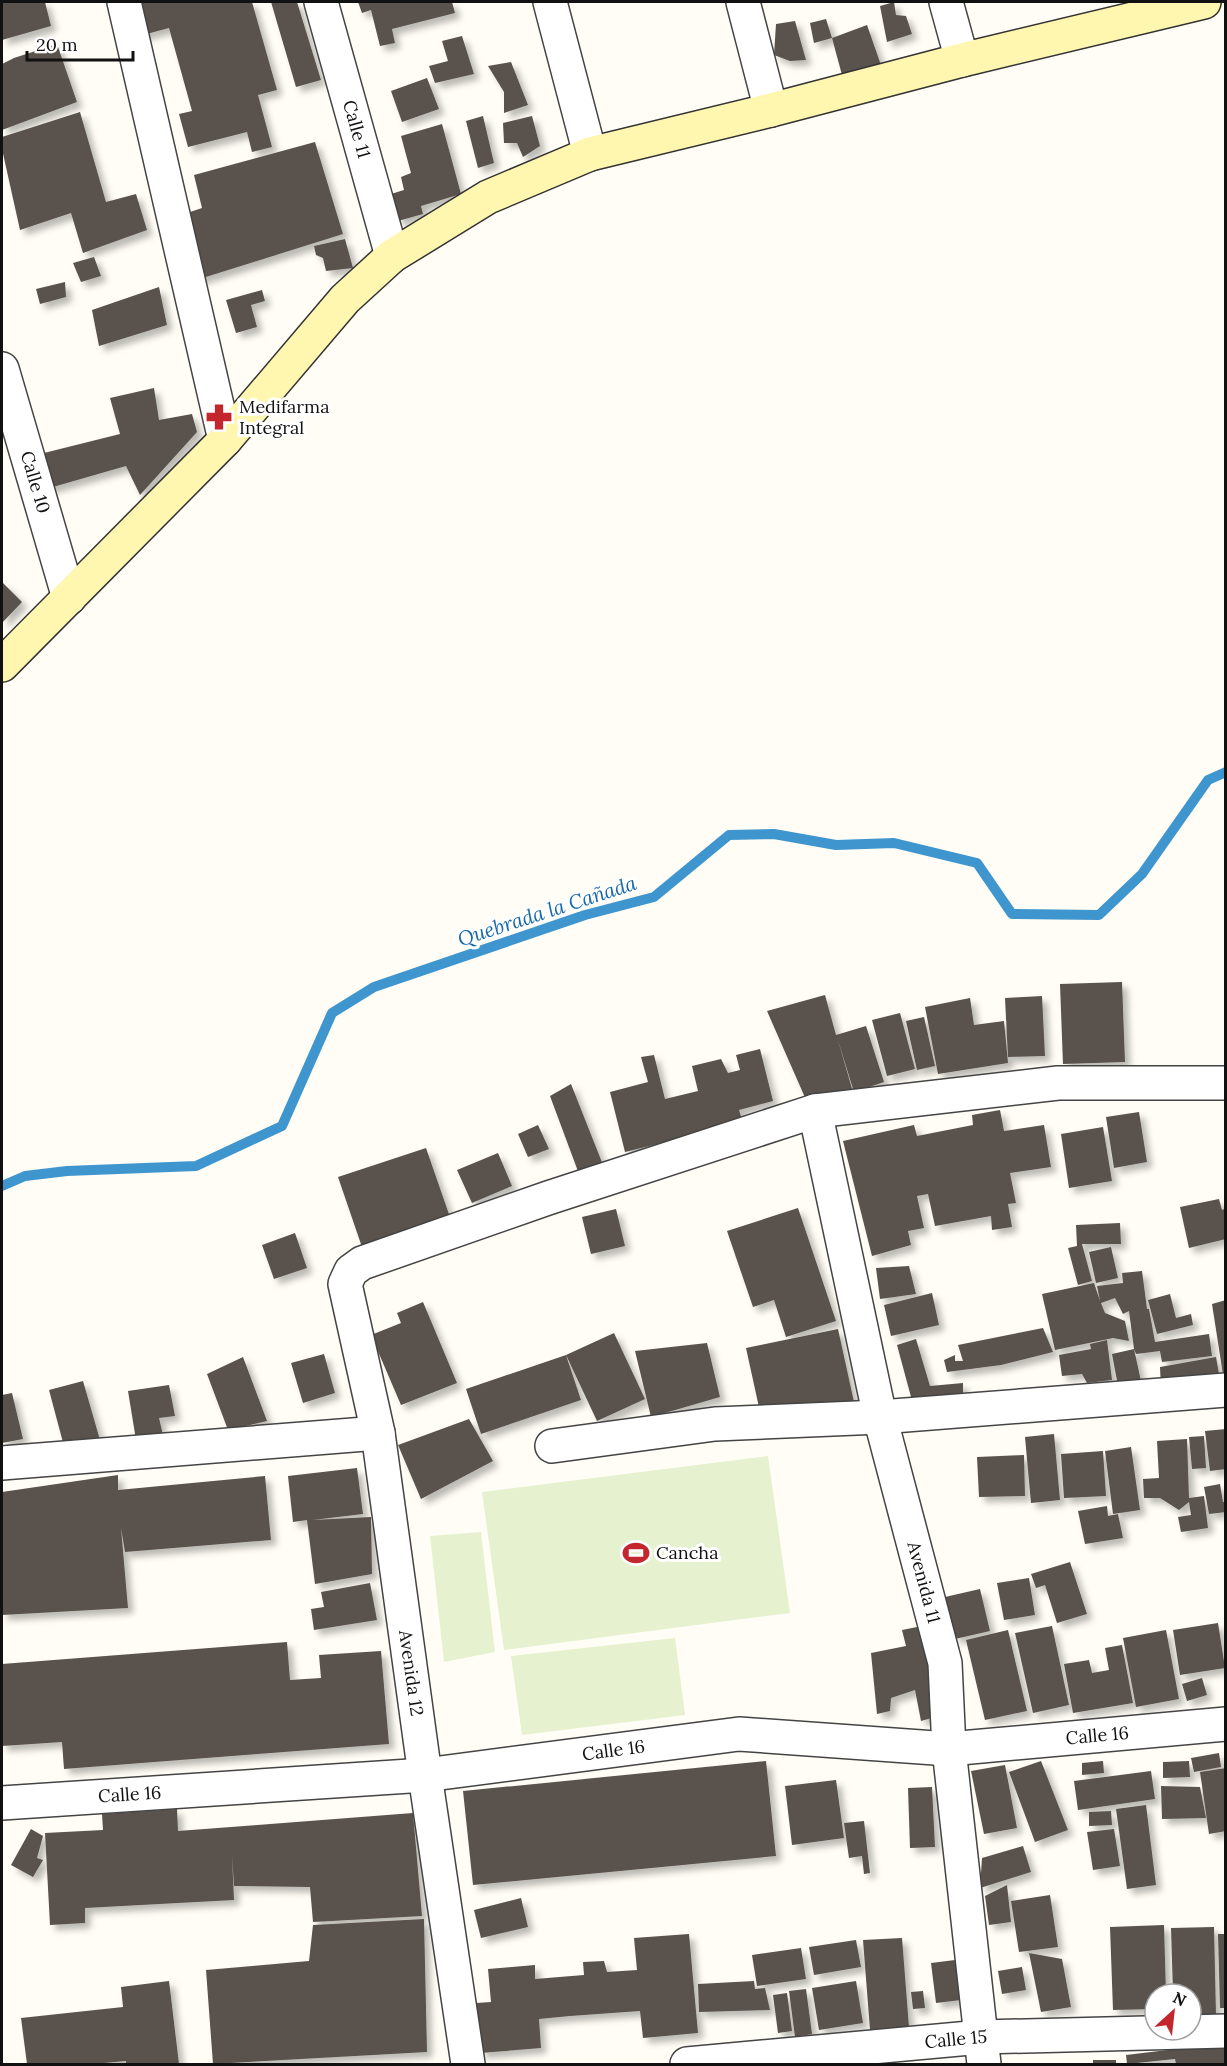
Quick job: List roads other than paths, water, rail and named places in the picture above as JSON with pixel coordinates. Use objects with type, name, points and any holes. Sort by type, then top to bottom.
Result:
[{"type":"street","points":[[124,2],[225,440]]},
{"type":"street","name":"Calle 11","points":[[321,2],[392,256]]},
{"type":"street","points":[[550,2],[590,154]]},
{"type":"street","points":[[743,2],[771,110]]},
{"type":"street","points":[[946,2],[962,60]]},
{"type":"street","points":[[2,665],[225,440],[345,299],[392,256],[488,197],[590,154],[962,60],[1204,2]]},
{"type":"street","name":"Calle 10","points":[[2,376],[69,598]]},
{"type":"street","points":[[815,1111],[1058,1083],[1226,1083]]},
{"type":"street","name":"Avenida 12","points":[[468,2064],[378,1433],[345,1284],[351,1271],[362,1263],[548,1198],[815,1111]]},
{"type":"street","name":"Avenida 11","points":[[815,1111],[880,1417],[945,1663],[949,1749],[983,2051]]},
{"type":"street","points":[[552,1446],[715,1424],[880,1417],[1226,1390]]},
{"type":"street","points":[[2,1463],[378,1433]]},
{"type":"street","name":"Calle 16","points":[[2,1803],[425,1775],[739,1734],[949,1749],[1226,1724]]},
{"type":"street","name":"Calle 15","points":[[687,2064],[983,2051],[1226,2031]]},
{"type":"waterway","name":"Quebrada la Cañada","points":[[2,1186],[25,1176],[67,1171],[196,1166],[282,1126],[332,1013],[374,987],[585,915],[654,897],[729,835],[774,834],[836,845],[894,843],[977,863],[1012,914],[1099,915],[1142,874],[1208,780],[1226,772]]},
{"type":"place","name":"Medifarma Integral","points":[[219,417]]},
{"type":"place","name":"Cancha","points":[[636,1553]]}]
